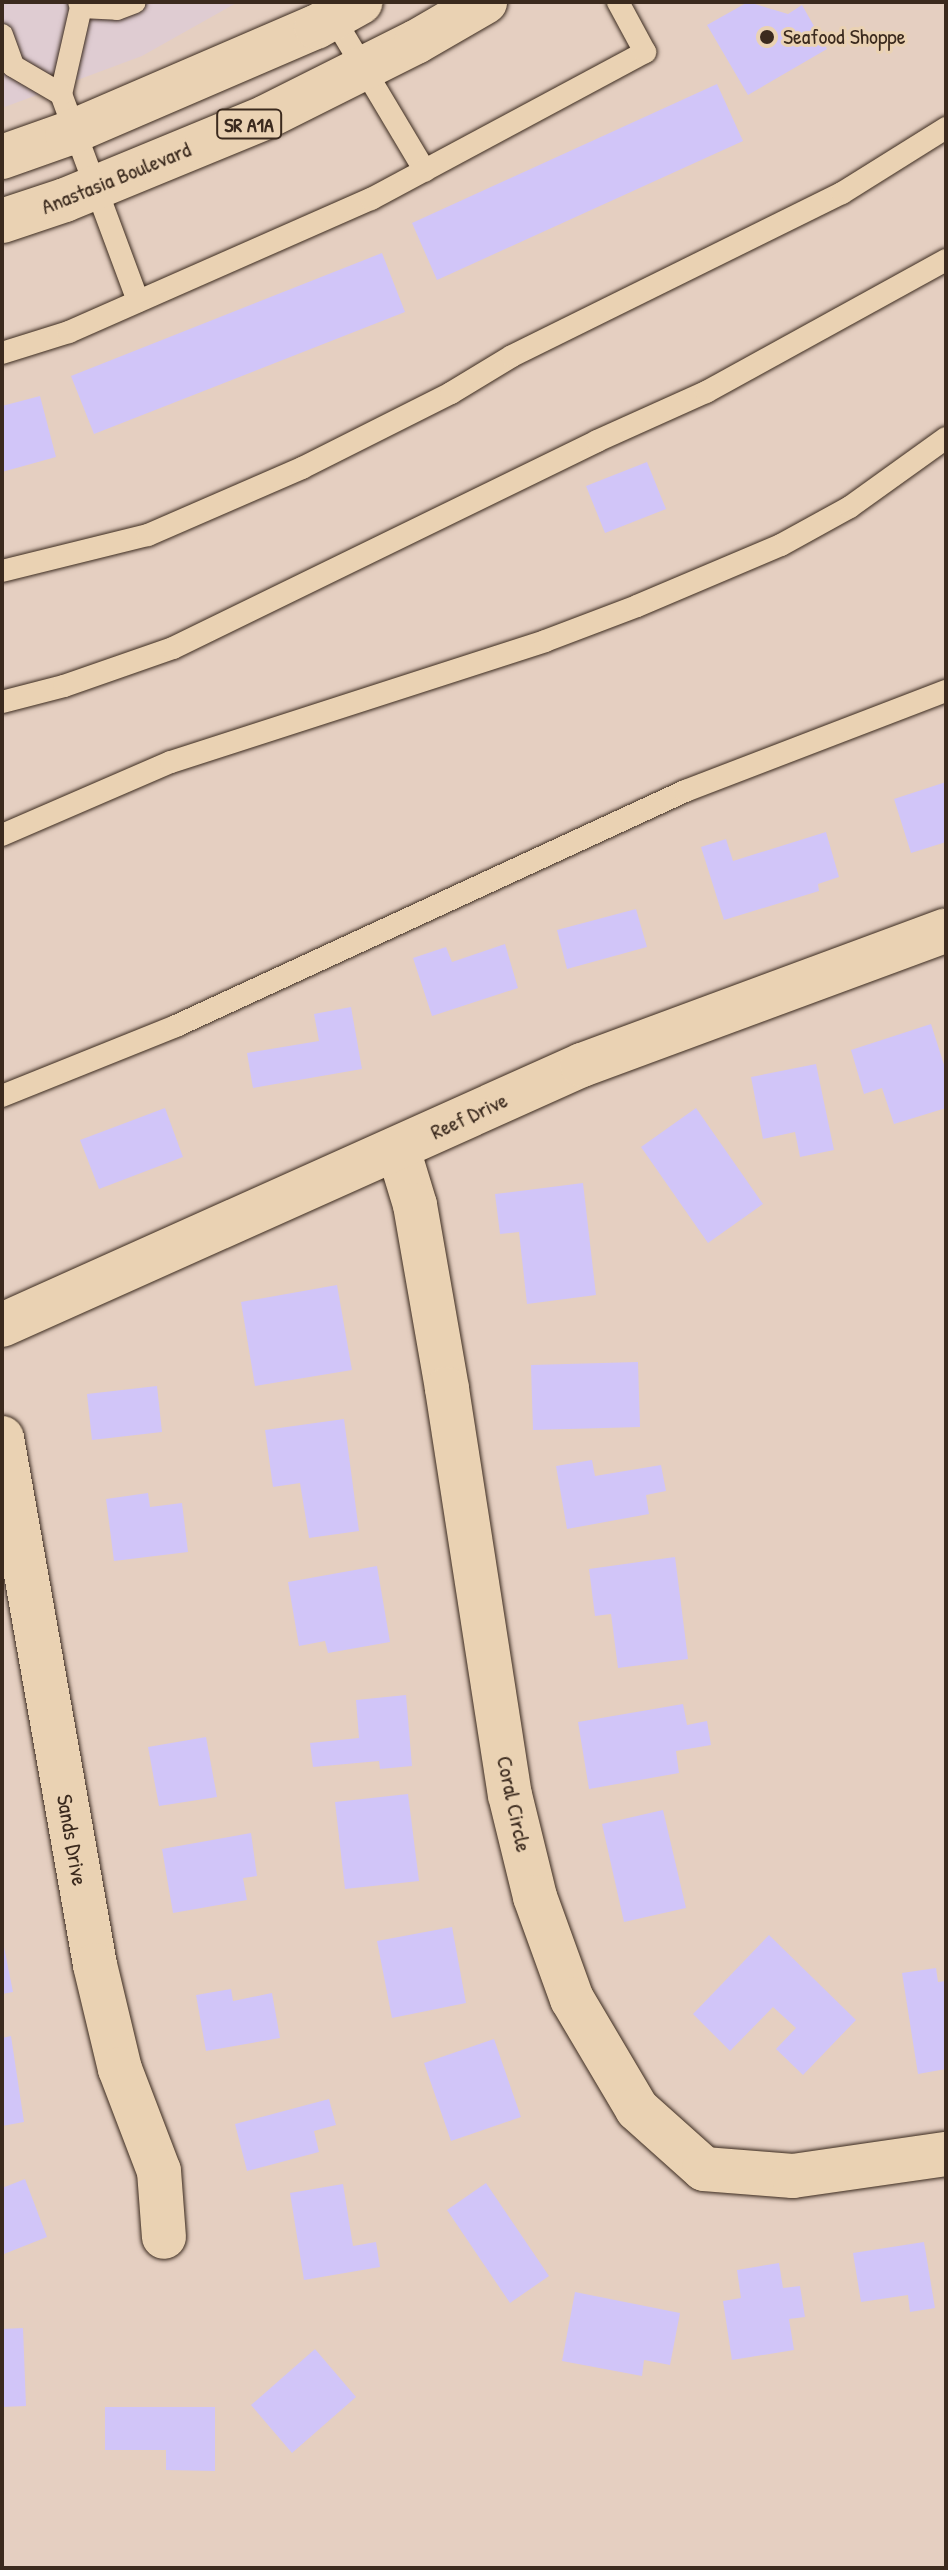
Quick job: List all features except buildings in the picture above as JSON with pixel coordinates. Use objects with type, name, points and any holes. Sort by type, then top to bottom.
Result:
[{"type":"street","name":"Anastasia Boulevard","points":[[2,221],[93,189],[266,117],[365,68],[485,2]]},
{"type":"street","points":[[2,157],[68,113],[339,7]]},
{"type":"street","name":"Reef Drive","points":[[2,1325],[582,1065],[946,930]]},
{"type":"street","name":"Coral Circle","points":[[398,1149],[415,1205],[442,1358],[510,1795],[535,1897],[572,1999],[637,2109],[704,2169],[793,2176],[946,2154]]},
{"type":"street","name":"Sands Drive","points":[[2,1438],[95,1965],[120,2069],[159,2171],[164,2237]]},
{"type":"lane","points":[[135,2],[117,9],[80,4],[68,113],[93,189],[138,301]]},
{"type":"lane","points":[[2,353],[69,332],[371,199],[645,52],[618,2]]},
{"type":"lane","points":[[339,7],[365,68],[425,171]]},
{"type":"lane","points":[[2,35],[8,68],[68,113]]},
{"type":"lane","points":[[2,571],[148,535],[302,468],[451,393],[512,356],[842,193],[946,128]]},
{"type":"lane","points":[[2,702],[64,686],[173,648],[597,441],[706,392],[946,260]]},
{"type":"lane","points":[[2,835],[171,762],[545,641],[652,600],[781,545],[850,507],[946,438]]},
{"type":"lane","points":[[2,1096],[176,1026],[685,791],[946,691]]},
{"type":"shaded area","points":[[2,2],[238,2],[142,56],[2,108]]},
{"type":"place","name":"Seafood Shoppe","points":[[767,37]]}]
